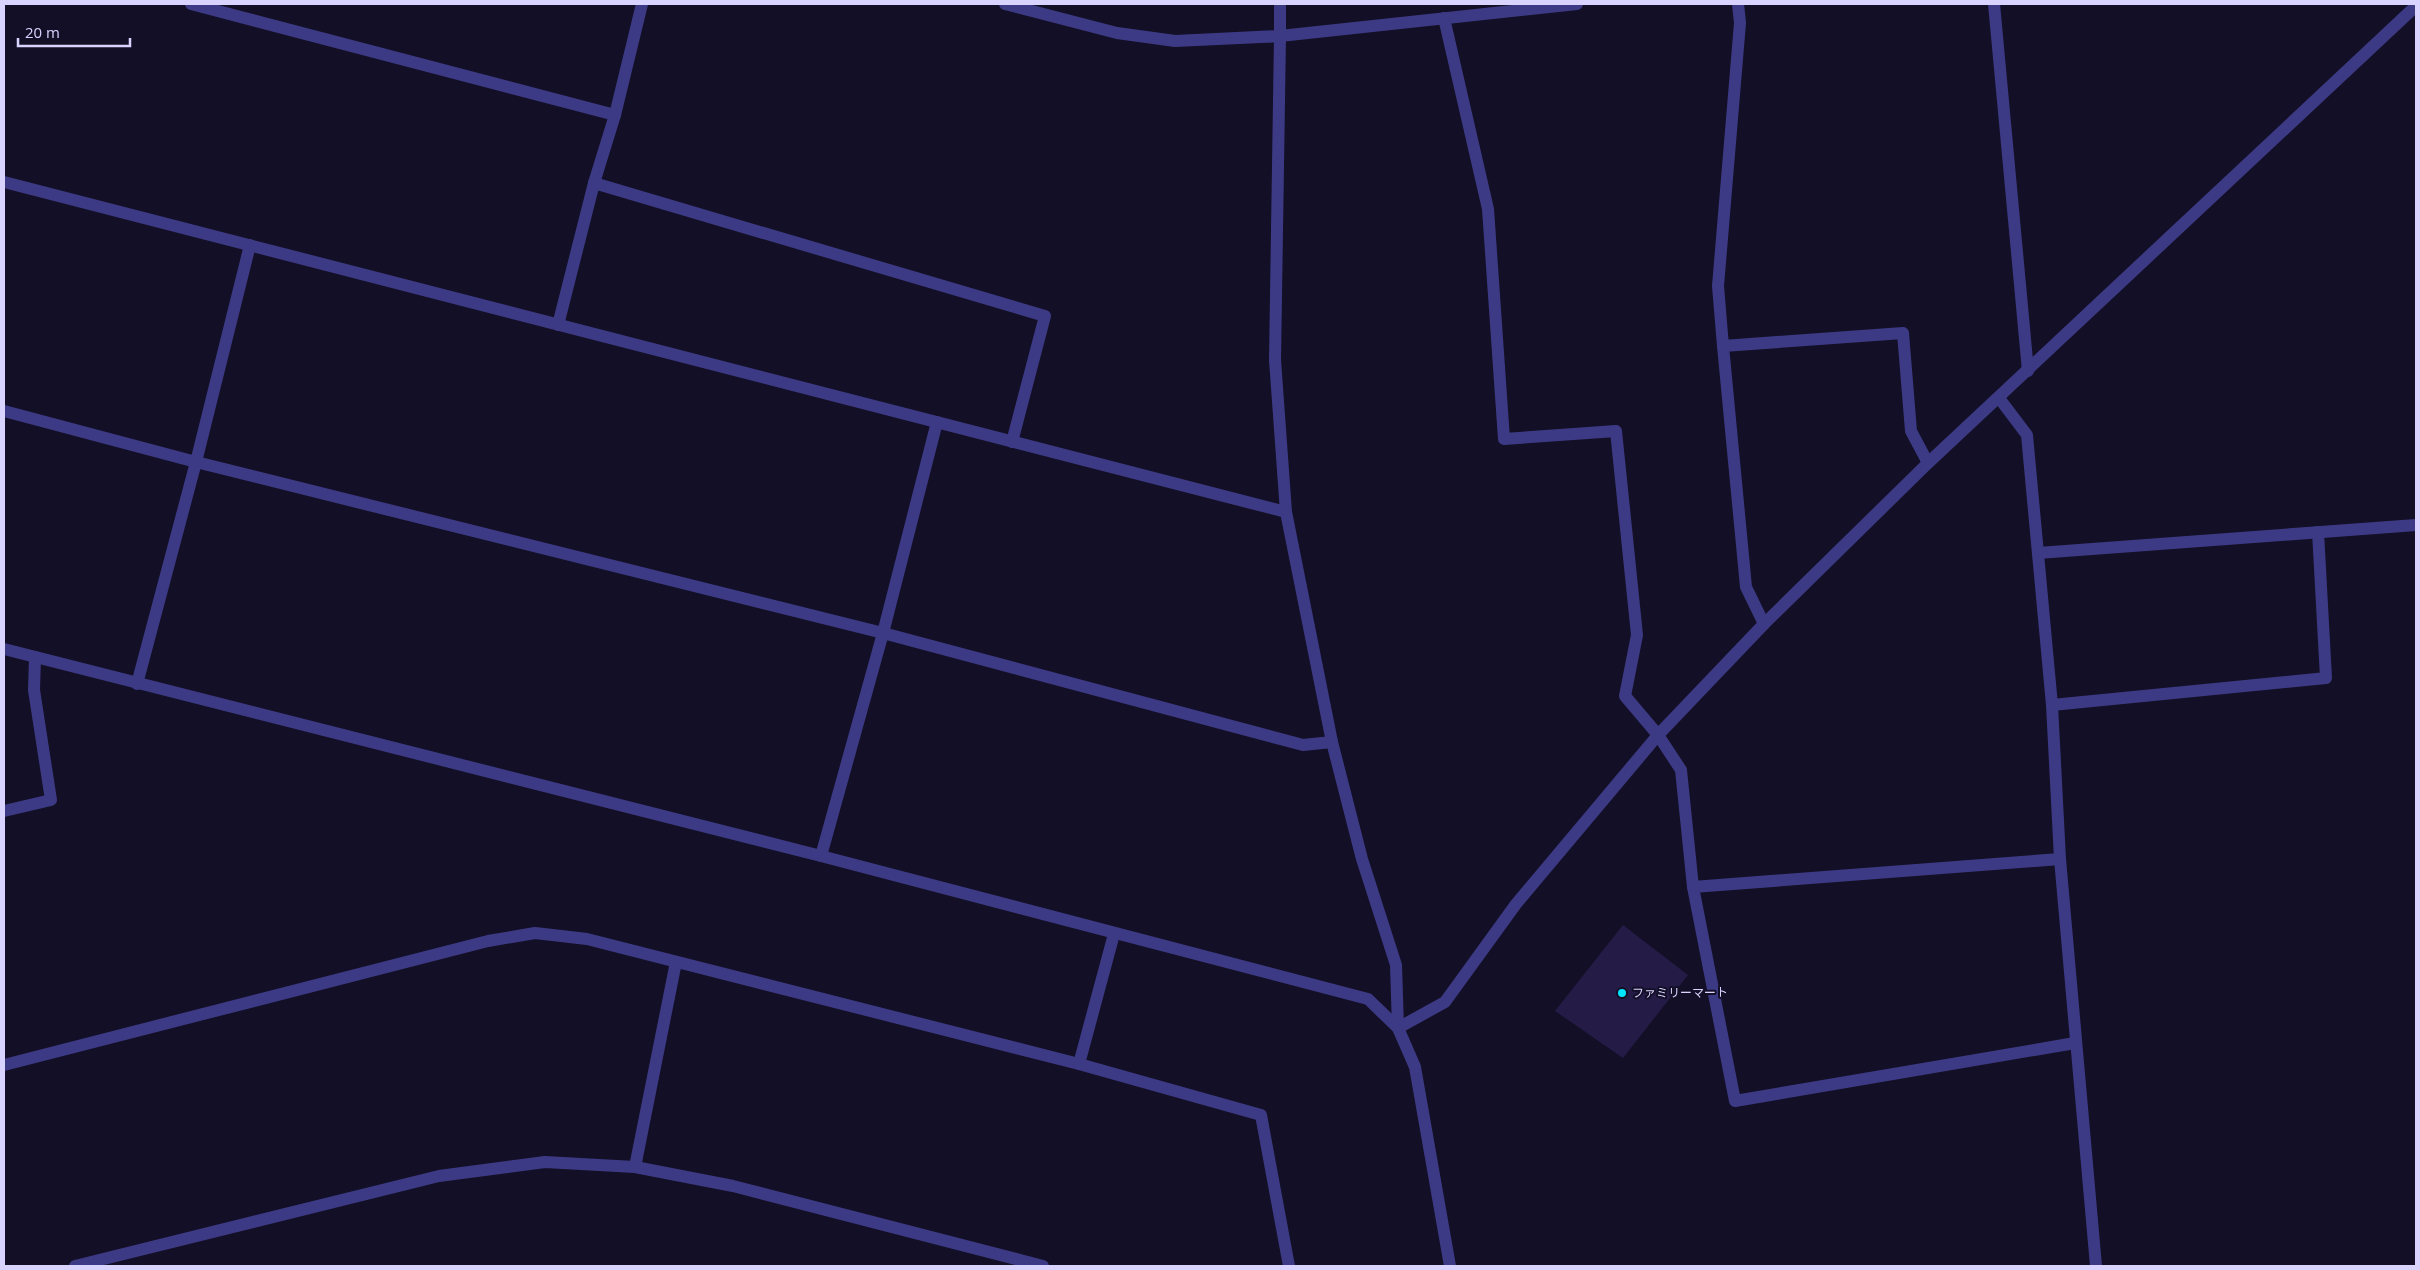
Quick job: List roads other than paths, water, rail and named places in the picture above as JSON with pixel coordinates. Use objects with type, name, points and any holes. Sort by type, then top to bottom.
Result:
[{"type":"street","points":[[191,4],[615,115]]},
{"type":"street","points":[[558,325],[594,183],[615,115],[642,4]]},
{"type":"street","points":[[1005,4],[1117,33],[1175,41],[1280,36],[1578,4]]},
{"type":"street","points":[[1280,4],[1275,360],[1286,512],[1332,742],[1362,859],[1396,965],[1398,1028],[1415,1067],[1450,1266]]},
{"type":"street","points":[[1738,4],[1740,23],[1718,286],[1746,587],[1764,624]]},
{"type":"street","points":[[1994,4],[2028,371]]},
{"type":"street","points":[[1398,1028],[1445,1002],[1516,904],[1658,734],[1764,624],[1928,463],[2416,6]]},
{"type":"street","points":[[1444,18],[1488,209],[1504,439],[1616,431],[1637,635],[1625,696],[1658,734],[1682,770],[1693,887],[1735,1101],[2075,1043]]},
{"type":"street","points":[[4,182],[1286,512]]},
{"type":"street","points":[[594,183],[1045,316],[1012,442]]},
{"type":"street","points":[[137,684],[196,462],[250,245]]},
{"type":"street","points":[[1723,346],[1903,333],[1910,431],[1928,463]]},
{"type":"street","points":[[1999,398],[2027,435],[2052,705],[2060,859],[2096,1266]]},
{"type":"street","points":[[4,411],[196,462],[883,633],[1303,745],[1332,742]]},
{"type":"street","points":[[821,856],[883,633],[937,422]]},
{"type":"street","points":[[2038,553],[2416,525]]},
{"type":"street","points":[[2052,705],[2326,678],[2318,532]]},
{"type":"street","points":[[4,648],[137,684],[821,856],[1368,1000],[1398,1028]]},
{"type":"street","points":[[4,811],[51,800],[34,690],[35,657]]},
{"type":"street","points":[[1693,887],[2060,859]]},
{"type":"street","points":[[4,1065],[488,941],[535,933],[587,939],[1079,1064],[1261,1115],[1289,1266]]},
{"type":"street","points":[[1079,1064],[1114,934]]},
{"type":"street","points":[[635,1167],[676,962]]},
{"type":"street","points":[[75,1266],[440,1176],[545,1162],[635,1167],[733,1186],[1043,1266]]},
{"type":"place","name":"ファミリーマート","points":[[1622,993]]}]
